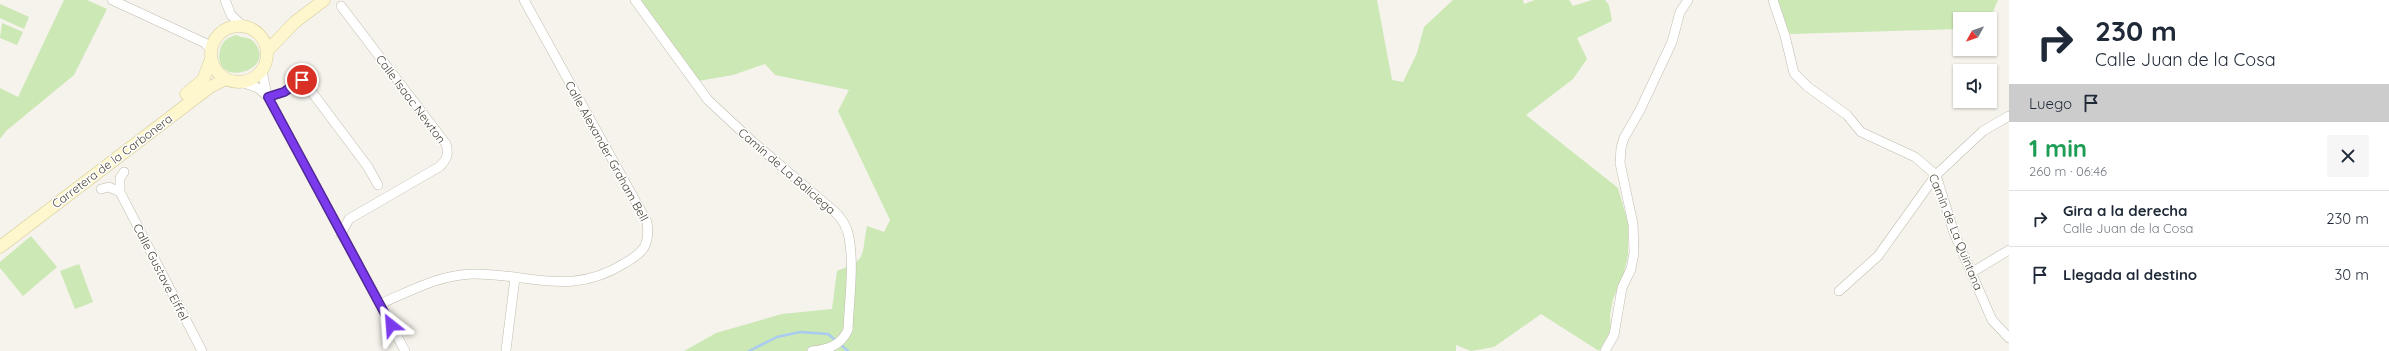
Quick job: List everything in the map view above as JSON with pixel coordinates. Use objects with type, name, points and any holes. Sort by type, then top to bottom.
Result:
[{"type":"street","points":[[112,0],[204,43],[211,54],[219,74],[226,79],[258,88],[268,97]]},
{"type":"street","points":[[225,0],[231,15],[243,26],[256,32],[263,40],[267,51],[262,70],[256,76],[241,82]]},
{"type":"street","points":[[267,51],[295,22],[324,0]]},
{"type":"street","name":"Calle Alexander Graham Bell","points":[[380,304],[433,281],[447,277],[472,274],[565,283],[586,280],[617,268],[638,255],[646,247],[648,233],[647,222],[524,0]]},
{"type":"street","name":"Camín de La Baliciega","points":[[635,0],[708,100],[753,142],[835,212],[845,225],[849,240],[850,275],[848,330],[844,338],[834,347],[812,351]]},
{"type":"street","points":[[1605,351],[1614,335],[1622,288],[1632,269],[1634,253],[1633,224],[1620,163],[1624,138],[1640,110],[1672,42],[1680,12],[1688,0]]},
{"type":"street","name":"Camín de La Quintana","points":[[1773,0],[1786,36],[1794,73],[1808,87],[1847,115],[1861,132],[1915,157],[1936,175],[1954,233],[1992,320],[2009,338]]},
{"type":"street","name":"Calle Isaac Newton","points":[[341,6],[446,144],[448,152],[446,162],[439,167],[349,219]]},
{"type":"street","points":[[256,32],[276,32],[295,22]]},
{"type":"street","points":[[211,54],[215,39],[222,31],[232,27],[243,26]]},
{"type":"street","name":"Carretera de la Carbonera","points":[[0,237],[198,85],[207,75],[211,54]]},
{"type":"street","points":[[262,70],[268,97],[405,351]]},
{"type":"street","name":"Carretera de la Carbonera","points":[[0,247],[210,87],[226,79]]},
{"type":"street","points":[[268,97],[284,92],[302,80],[368,167],[378,185]]},
{"type":"street","points":[[1838,291],[1878,256],[1936,175],[1983,131],[2009,116]]},
{"type":"street","points":[[101,189],[109,187],[120,192],[120,178],[124,172]]},
{"type":"street","name":"Calle Gustave Eiffel","points":[[120,192],[202,351]]},
{"type":"street","points":[[331,216],[349,219],[341,234]]},
{"type":"street","points":[[1971,273],[2009,250]]},
{"type":"street","points":[[506,350],[515,278]]},
{"type":"street","points":[[372,289],[385,296],[395,297],[391,309],[391,325]]},
{"type":"green space","points":[[64,0],[87,0],[107,9],[74,75],[6,131],[0,139],[0,88],[18,97]]},
{"type":"green space","points":[[641,0],[1377,0],[1392,80],[1403,82],[1417,53],[1424,27],[1453,0],[1523,0],[1524,4],[1535,0],[1569,0],[1573,6],[1592,0],[1605,0],[1609,5],[1612,21],[1577,38],[1587,59],[1573,79],[1526,115],[1618,188],[1628,223],[1628,255],[1623,277],[1613,299],[1610,315],[1611,330],[1599,351],[1541,314],[1494,347],[1471,351],[1456,345],[1456,351],[684,351],[716,333],[782,314],[832,309],[837,271],[854,264],[859,260],[863,251],[867,226],[884,232],[890,220],[838,111],[849,90],[775,75],[765,64],[733,75],[698,81]]},
{"type":"green space","points":[[1778,0],[1998,0],[1993,12],[1953,12],[1953,29],[1790,34],[1783,19]]},
{"type":"green space","points":[[0,4],[29,17],[24,29],[0,18]]},
{"type":"green space","points":[[2,23],[23,32],[17,45],[0,38]]},
{"type":"green space","points":[[237,35],[251,39],[259,52],[258,61],[252,68],[244,72],[234,73],[225,70],[220,62],[220,50],[222,44],[226,40]]},
{"type":"green space","points":[[31,236],[57,267],[23,296],[0,268],[0,262]]},
{"type":"green space","points":[[79,264],[93,302],[75,309],[60,271]]},
{"type":"waterway","points":[[749,351],[777,337],[800,332],[828,334],[848,351]]},
{"type":"route","points":[[302,80],[284,92],[268,97],[336,226],[391,325]]}]
